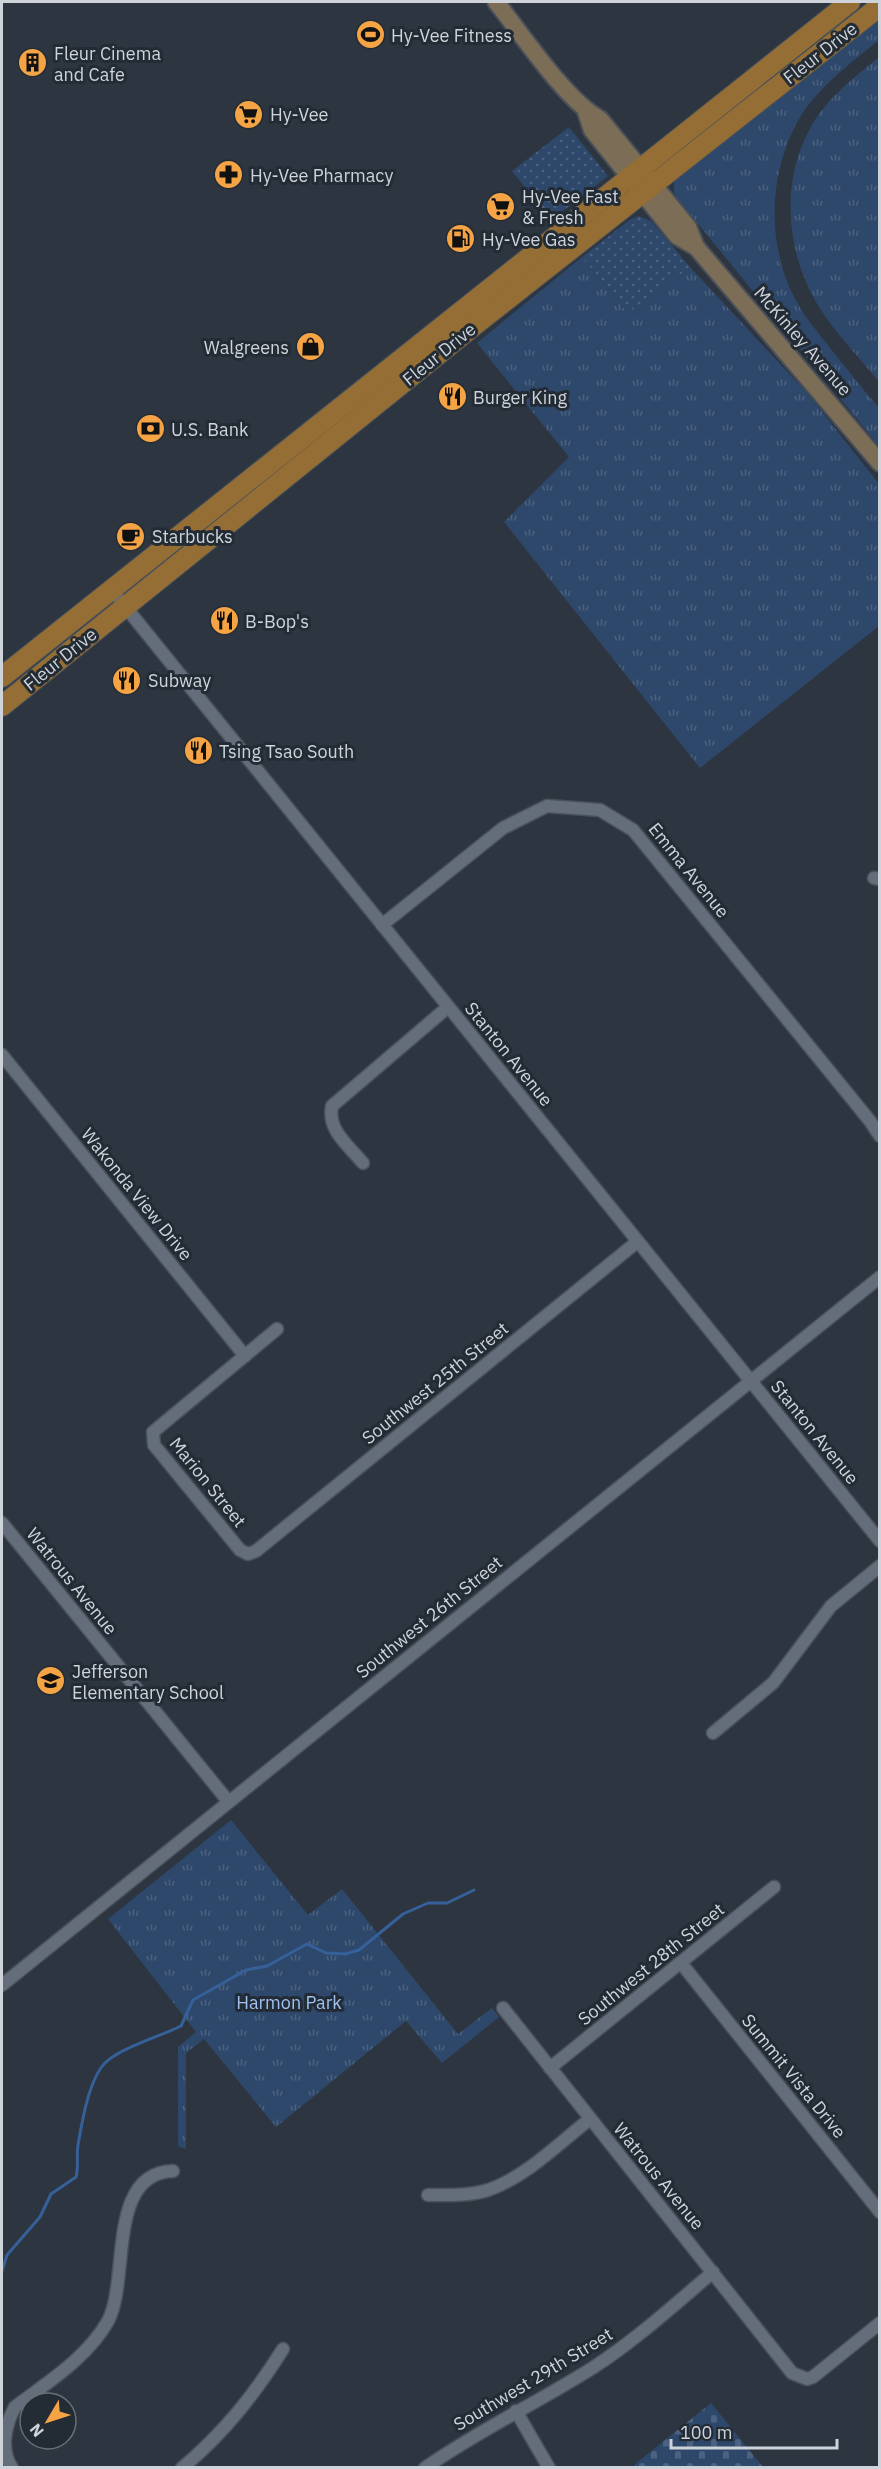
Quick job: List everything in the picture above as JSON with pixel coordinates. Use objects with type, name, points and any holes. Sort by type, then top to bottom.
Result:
[{"type":"main road","name":"McKinley Avenue","points":[[496,2],[586,111],[600,119],[677,236],[696,247],[879,463]]},
{"type":"main road","name":"Fleur Drive","points":[[2,677],[850,2]]},
{"type":"main road","name":"Fleur Drive","points":[[2,706],[476,324],[879,6]]},
{"type":"street","name":"Stanton Avenue","points":[[111,589],[879,1541]]},
{"type":"street","name":"Emma Avenue","points":[[382,925],[503,828],[547,807],[600,810],[633,830],[863,1112],[879,1136]]},
{"type":"street","points":[[363,1162],[332,1127],[330,1117],[332,1106],[448,1007]]},
{"type":"street","name":"Wakonda View Drive","points":[[2,1055],[245,1356]]},
{"type":"street","name":"Southwest 25th Street","points":[[256,1551],[637,1242]]},
{"type":"street","name":"Southwest 26th Street","points":[[2,1985],[879,1277]]},
{"type":"street","points":[[245,1356],[277,1329]]},
{"type":"street","name":"Marion Street","points":[[245,1356],[153,1432],[154,1445],[240,1550],[248,1554],[256,1551]]},
{"type":"street","name":"Watrous Avenue","points":[[2,1523],[228,1802]]},
{"type":"street","points":[[713,1733],[773,1683],[826,1612],[879,1566]]},
{"type":"street","name":"Southwest 28th Street","points":[[550,2068],[774,1887]]},
{"type":"street","name":"Summit Vista Drive","points":[[681,1963],[879,2212]]},
{"type":"street","name":"Watrous Avenue","points":[[503,2008],[798,2377],[813,2377],[879,2324]]},
{"type":"street","points":[[428,2195],[464,2194],[488,2190],[510,2180],[590,2119]]},
{"type":"street","points":[[12,2468],[5,2453],[4,2435],[15,2408],[84,2353],[99,2337],[110,2318],[116,2298],[126,2219],[131,2201],[152,2176],[160,2171],[173,2171]]},
{"type":"street","name":"Southwest 29th Street","points":[[424,2468],[516,2411],[594,2367],[636,2337],[713,2272]]},
{"type":"street","points":[[182,2468],[228,2427],[252,2397],[283,2349]]},
{"type":"street","points":[[516,2411],[549,2468]]},
{"type":"green space","points":[[879,15],[879,40],[825,86],[799,119],[780,168],[775,195],[775,222],[784,274],[795,298],[815,330],[878,407],[879,446],[677,198],[674,192],[674,180]]},
{"type":"green space","points":[[879,57],[879,382],[840,336],[819,307],[808,286],[799,264],[794,241],[791,193],[801,147],[818,115],[834,96]]},
{"type":"green space","points":[[569,127],[608,176],[551,220],[512,171]]},
{"type":"green space","points":[[639,216],[651,221],[690,267],[628,313],[582,257],[631,219]]},
{"type":"green space","points":[[582,257],[628,313],[690,267],[808,394],[879,484],[879,626],[700,768],[504,522],[569,457],[477,343]]},
{"type":"green space","name":"Harmon Park","points":[[231,1820],[308,1915],[342,1889],[458,2034],[492,2008],[499,2017],[442,2063],[406,2021],[276,2127],[204,2039],[186,2053],[186,2149],[178,2146],[178,2047],[196,2032],[108,1919]]},
{"type":"green space","points":[[711,2403],[763,2467],[636,2467],[634,2465]]},
{"type":"waterway","points":[[2,2271],[7,2255],[40,2217],[51,2194],[76,2177],[78,2145],[87,2101],[95,2078],[106,2062],[132,2047],[181,2026],[193,2000],[246,1970],[267,1966],[307,1944],[326,1953],[345,1954],[359,1950],[403,1914],[428,1903],[447,1903],[474,1890]]},
{"type":"place","name":"Hy-Vee Fitness","points":[[370,35]]},
{"type":"place","name":"Fleur Cinema and Cafe","points":[[33,63]]},
{"type":"place","name":"Hy-Vee","points":[[249,114]]},
{"type":"place","name":"Hy-Vee Pharmacy","points":[[229,175]]},
{"type":"place","name":"Hy-Vee Fast & Fresh","points":[[501,206]]},
{"type":"place","name":"Hy-Vee Gas","points":[[461,239]]},
{"type":"place","name":"Walgreens","points":[[310,347]]},
{"type":"place","name":"Burger King","points":[[452,397]]},
{"type":"place","name":"U.S. Bank","points":[[150,429]]},
{"type":"place","name":"Starbucks","points":[[131,536]]},
{"type":"place","name":"B-Bop's","points":[[224,621]]},
{"type":"place","name":"Subway","points":[[127,680]]},
{"type":"place","name":"Tsing Tsao South","points":[[198,751]]},
{"type":"place","name":"Jefferson Elementary School","points":[[51,1681]]}]
